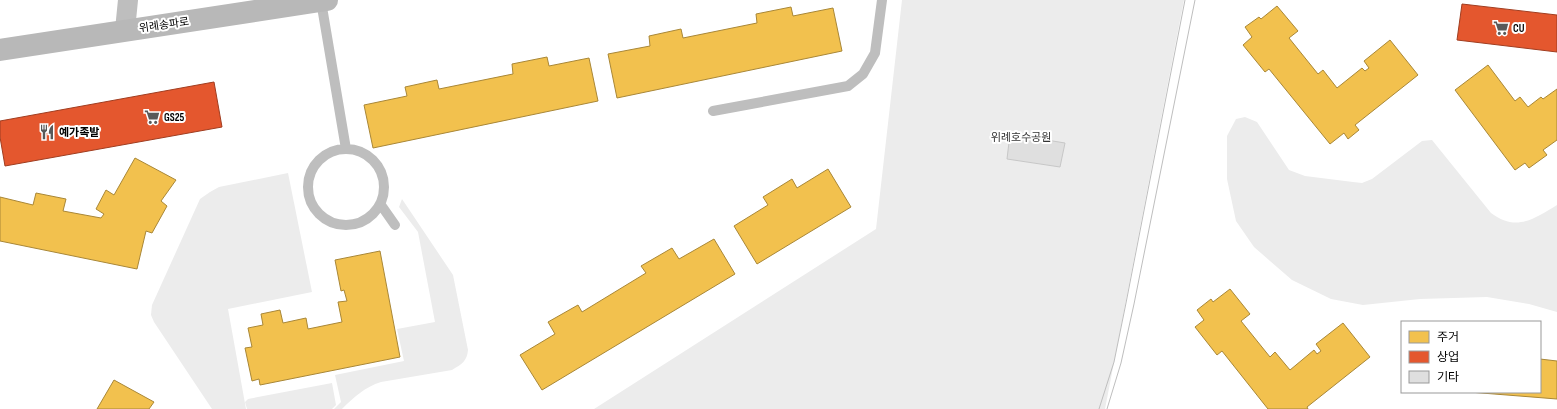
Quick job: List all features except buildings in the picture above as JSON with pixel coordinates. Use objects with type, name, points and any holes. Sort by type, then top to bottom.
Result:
[{"type":"main road","name":"위례송파로","points":[[0,50],[323,0]]},
{"type":"street","points":[[125,30],[128,0]]},
{"type":"lane","points":[[323,0],[346,149]]},
{"type":"lane","points":[[713,111],[848,86],[863,74],[875,52],[882,0]]},
{"type":"lane","points":[[346,149],[359,151],[371,157],[379,167],[384,179],[385,192],[381,205],[373,215],[362,222],[349,226],[336,224],[325,219],[316,211],[310,200],[308,189],[309,176],[323,157],[334,151],[346,149]]},
{"type":"lane","points":[[381,205],[395,225]]},
{"type":"green space","name":"위례호수공원","points":[[902,0],[1184,0],[1105,409],[594,409],[876,229]]},
{"type":"green space","points":[[1245,117],[1257,122],[1289,170],[1305,176],[1362,183],[1372,179],[1422,141],[1432,140],[1491,213],[1500,219],[1517,223],[1533,219],[1557,205],[1557,312],[1529,304],[1487,297],[1420,299],[1363,305],[1331,299],[1292,280],[1254,247],[1236,221],[1227,179],[1227,136],[1236,119]]},
{"type":"green space","points":[[288,173],[312,292],[228,309],[246,409],[212,409],[154,322],[151,315],[152,305],[200,199],[219,187]]},
{"type":"green space","points":[[402,199],[453,275],[468,350],[466,357],[461,364],[452,370],[375,384],[360,393],[342,409],[334,409],[341,402],[335,375],[404,361],[397,329],[435,322],[418,232],[399,207]]},
{"type":"green space","points":[[332,383],[336,405],[332,409],[247,409],[245,402],[248,399]]},
{"type":"tram line","points":[[1099,409],[1114,362],[1185,0]]},
{"type":"tram line","points":[[1107,409],[1121,363],[1134,304],[1195,0]]},
{"type":"place","name":"CU","points":[[1501,28]]},
{"type":"place","name":"GS25","points":[[152,117]]},
{"type":"place","name":"예가족발","points":[[47,132]]}]
